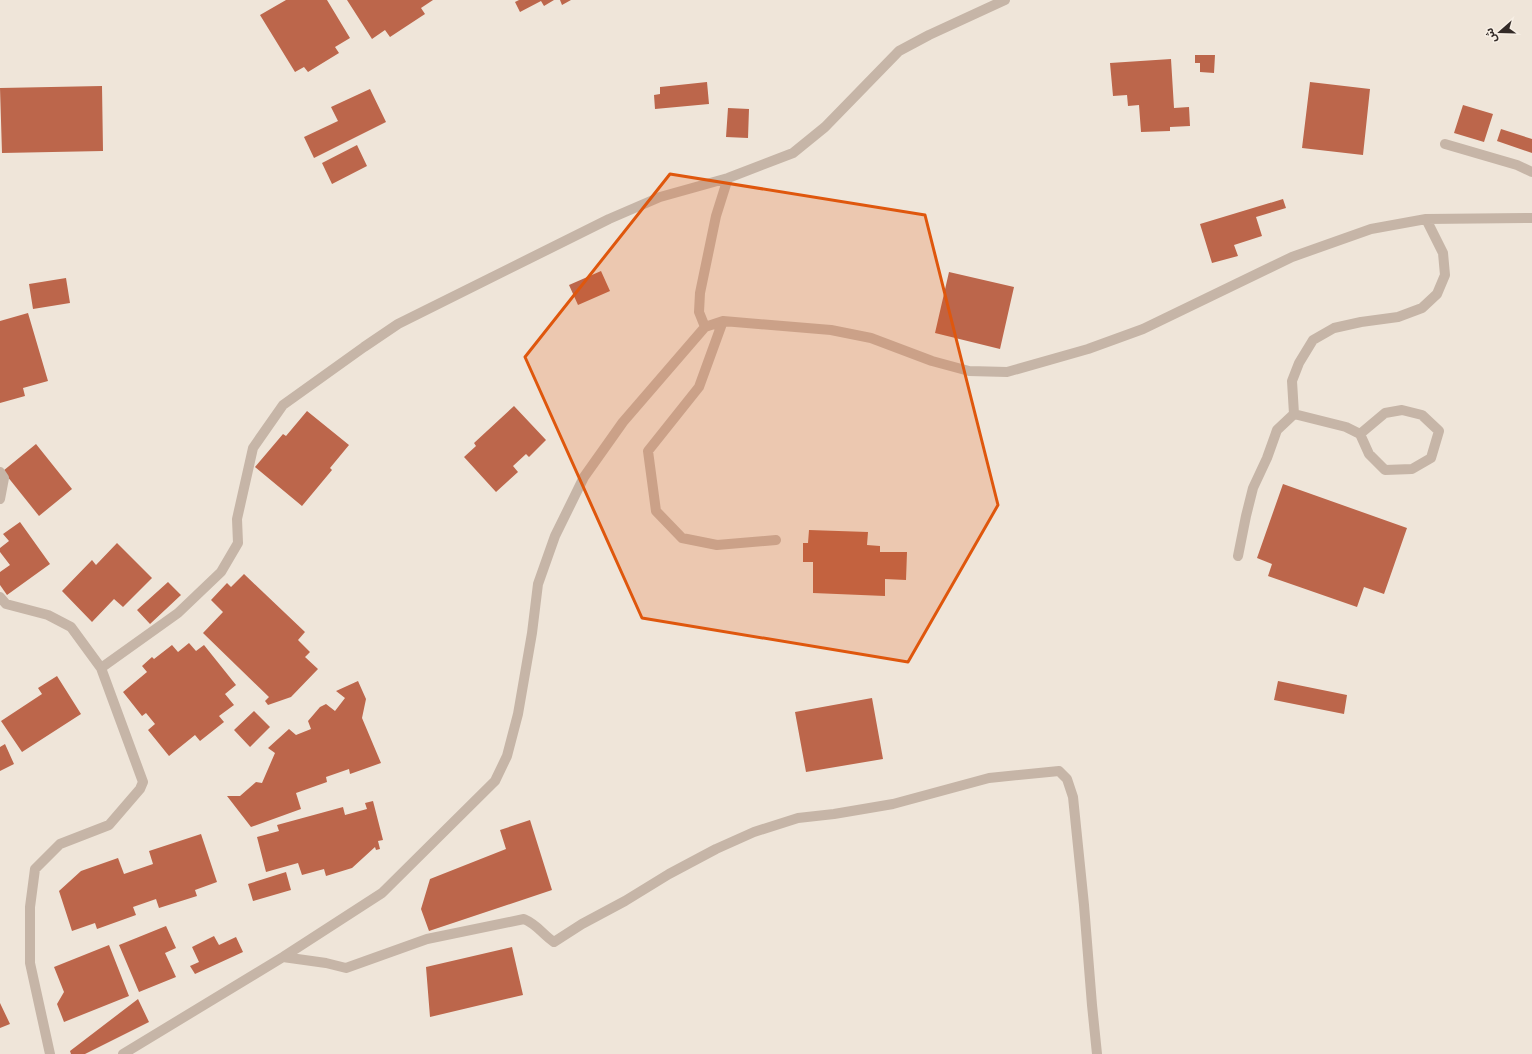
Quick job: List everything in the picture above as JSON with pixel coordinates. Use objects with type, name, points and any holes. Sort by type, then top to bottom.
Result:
[{"type":"street","points":[[101,668],[178,613],[221,572],[238,543],[237,519],[253,448],[283,405],[398,324],[608,219],[660,197],[728,178],[793,153],[826,127],[899,51],[929,35],[1005,0]]},
{"type":"street","points":[[1445,144],[1517,165],[1532,172]]},
{"type":"street","points":[[705,326],[699,312],[700,293],[716,216],[728,178]]},
{"type":"street","points":[[123,1054],[283,957],[382,893],[495,781],[507,756],[518,714],[532,633],[538,584],[555,536],[584,477],[623,422],[705,326],[723,321],[831,330],[872,338],[932,360],[970,371],[1007,372],[1088,349],[1143,329],[1292,257],[1371,229],[1426,219],[1532,218]]},
{"type":"street","points":[[1294,414],[1292,380],[1299,363],[1313,340],[1334,328],[1361,322],[1398,317],[1422,308],[1437,294],[1445,275],[1443,253],[1426,219]]},
{"type":"street","points":[[723,321],[699,387],[648,451],[656,511],[682,538],[717,545],[776,540]]},
{"type":"street","points":[[1294,414],[1346,427],[1360,434],[1369,454],[1385,470],[1412,469],[1431,458],[1439,431],[1422,415],[1402,410],[1385,414],[1360,434]]},
{"type":"street","points":[[1238,556],[1253,488],[1267,458],[1277,430],[1294,414]]},
{"type":"street","points":[[0,472],[4,478],[0,499]]},
{"type":"street","points":[[0,597],[6,604],[48,615],[71,627],[101,668],[120,716],[143,782],[140,789],[109,825],[60,844],[35,869],[30,907],[30,963],[50,1054]]},
{"type":"street","points":[[283,957],[326,963],[346,968],[427,940],[524,919],[535,924],[554,942],[582,924],[625,901],[670,874],[716,849],[754,832],[798,818],[834,814],[893,804],[989,778],[1059,771],[1067,779],[1073,797],[1097,1054]]},
{"type":"highlighted area","points":[[670,174],[925,215],[998,505],[908,662],[642,618],[525,357]]},
{"type":"building","points":[[286,0],[327,0],[350,38],[335,47],[339,53],[308,72],[304,67],[295,72],[260,15]]},
{"type":"building","points":[[347,0],[433,0],[421,8],[425,14],[390,37],[385,30],[372,39]]},
{"type":"building","points":[[519,0],[554,0],[544,6],[541,1],[520,12],[515,2]]},
{"type":"building","points":[[560,0],[571,0],[562,5]]},
{"type":"building","points":[[1195,55],[1215,55],[1214,73],[1200,72],[1200,63],[1195,63]]},
{"type":"building","points":[[1171,59],[1174,108],[1189,107],[1190,126],[1170,127],[1170,131],[1141,132],[1139,105],[1128,106],[1127,95],[1113,96],[1110,63]]},
{"type":"building","points":[[707,82],[709,104],[655,109],[654,95],[660,94],[660,87]]},
{"type":"building","points":[[1310,82],[1370,89],[1363,155],[1302,148]]},
{"type":"building","points":[[102,86],[103,151],[2,153],[0,88]]},
{"type":"building","points":[[370,89],[386,122],[314,158],[304,137],[338,121],[331,107]]},
{"type":"building","points":[[1463,105],[1493,114],[1484,142],[1454,133]]},
{"type":"building","points":[[728,108],[749,109],[748,138],[726,137]]},
{"type":"building","points":[[1501,129],[1532,139],[1532,153],[1497,141]]},
{"type":"building","points":[[357,145],[367,166],[332,184],[322,163]]},
{"type":"building","points":[[1283,199],[1286,208],[1256,217],[1262,236],[1234,245],[1238,256],[1212,263],[1200,224]]},
{"type":"building","points":[[601,271],[610,291],[578,305],[569,285]]},
{"type":"building","points":[[949,272],[1014,287],[1000,349],[935,333]]},
{"type":"building","points":[[66,278],[70,303],[33,309],[29,284]]},
{"type":"building","points":[[28,313],[48,381],[23,388],[25,396],[0,403],[0,321]]},
{"type":"building","points":[[514,406],[546,440],[529,457],[526,454],[513,466],[518,472],[496,492],[464,457],[476,446],[474,443]]},
{"type":"building","points":[[307,411],[349,445],[330,468],[332,470],[302,506],[255,467],[283,434],[286,436]]},
{"type":"building","points":[[36,444],[72,489],[39,516],[3,471]]},
{"type":"building","points":[[1283,484],[1407,528],[1384,594],[1364,587],[1357,607],[1268,576],[1272,564],[1257,558]]},
{"type":"building","points":[[20,522],[50,564],[7,595],[0,585],[0,572],[10,565],[0,552],[0,548],[9,541],[3,534]]},
{"type":"building","points":[[809,530],[868,532],[867,545],[880,546],[880,552],[907,552],[906,580],[885,579],[885,596],[813,593],[813,562],[803,562],[803,543],[808,543]]},
{"type":"building","points":[[117,543],[152,578],[123,607],[114,599],[92,622],[62,591],[92,560],[96,565]]},
{"type":"building","points":[[244,574],[305,632],[298,640],[310,652],[305,657],[318,669],[291,697],[268,705],[265,701],[269,697],[203,633],[223,612],[211,600],[227,583],[231,587]]},
{"type":"building","points":[[168,582],[181,595],[150,624],[137,610]]},
{"type":"building","points":[[189,643],[196,651],[204,645],[236,685],[225,694],[234,705],[219,716],[224,722],[200,741],[195,735],[169,756],[148,730],[155,724],[146,713],[142,716],[123,692],[147,672],[142,666],[152,657],[154,659],[172,645],[178,652]]},
{"type":"building","points":[[57,676],[81,714],[22,752],[1,721],[42,694],[38,688]]},
{"type":"building","points":[[358,681],[366,699],[362,718],[381,763],[350,774],[349,769],[326,777],[327,782],[296,793],[301,809],[251,827],[227,796],[240,796],[256,782],[262,783],[275,753],[268,748],[289,729],[296,735],[311,729],[308,721],[320,707],[326,704],[335,711],[345,698],[336,691]]},
{"type":"building","points":[[1278,681],[1347,695],[1344,714],[1274,700]]},
{"type":"building","points":[[872,698],[883,759],[806,772],[795,712]]},
{"type":"building","points":[[254,711],[270,727],[250,747],[234,730]]},
{"type":"building","points":[[5,744],[14,764],[0,771],[0,747]]},
{"type":"building","points":[[373,801],[383,840],[378,841],[380,849],[376,850],[375,847],[352,868],[326,876],[324,869],[302,875],[298,863],[266,872],[257,837],[279,831],[277,825],[343,807],[345,815],[367,809],[365,803]]},
{"type":"building","points":[[530,820],[552,890],[429,931],[421,909],[430,879],[506,849],[500,830]]},
{"type":"building","points":[[201,834],[217,882],[195,890],[197,896],[159,908],[156,899],[133,907],[136,915],[97,929],[95,923],[72,931],[59,891],[81,871],[118,858],[124,874],[153,864],[149,851]]},
{"type":"building","points":[[286,872],[291,890],[253,901],[248,884]]},
{"type":"building","points":[[166,926],[176,948],[165,953],[176,977],[139,992],[119,945]]},
{"type":"building","points":[[214,936],[219,945],[236,937],[243,952],[195,974],[190,966],[199,962],[192,947]]},
{"type":"building","points":[[109,945],[129,996],[64,1022],[57,1004],[64,992],[54,967]]},
{"type":"building","points":[[512,947],[523,995],[430,1017],[426,967]]},
{"type":"building","points":[[138,999],[149,1022],[85,1054],[71,1054],[70,1051]]},
{"type":"building","points":[[0,1003],[10,1024],[0,1028]]}]
